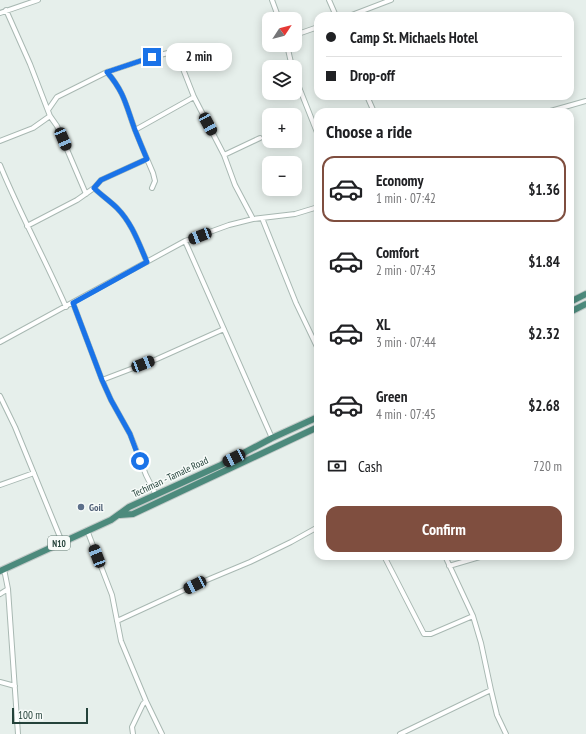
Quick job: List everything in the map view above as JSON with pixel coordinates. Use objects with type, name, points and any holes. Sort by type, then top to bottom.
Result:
[{"type":"highway","points":[[574,300],[586,294]]},
{"type":"highway","points":[[574,310],[586,304]]},
{"type":"highway","name":"Techiman - Tamale Road","points":[[2,570],[111,520],[129,507],[221,465],[272,438],[314,420]]},
{"type":"highway","name":"Techiman - Tamale Road","points":[[119,515],[133,514],[314,429]]},
{"type":"street","points":[[0,13],[38,0]]},
{"type":"street","points":[[272,0],[276,12]]},
{"type":"street","points":[[329,0],[334,12]]},
{"type":"street","points":[[360,12],[391,0]]},
{"type":"street","points":[[6,10],[30,64],[50,116],[57,126],[86,194]]},
{"type":"street","points":[[302,33],[314,28]]},
{"type":"street","points":[[48,110],[57,97],[107,72],[152,57],[176,51],[194,98],[224,155],[235,184],[253,219]]},
{"type":"street","points":[[107,72],[118,85],[125,98],[135,130],[154,173],[155,181],[152,188]]},
{"type":"street","points":[[302,95],[314,125]]},
{"type":"street","points":[[135,130],[194,98]]},
{"type":"street","points":[[561,108],[586,101]]},
{"type":"street","points":[[0,141],[33,128],[50,116]]},
{"type":"street","points":[[224,155],[260,138]]},
{"type":"street","points":[[27,226],[77,200],[94,188],[101,180],[147,159]]},
{"type":"street","points":[[0,165],[1,172],[66,307]]},
{"type":"street","points":[[94,188],[126,218],[136,235],[147,262]]},
{"type":"street","points":[[0,342],[185,242],[229,225],[253,219],[295,214],[314,208]]},
{"type":"street","points":[[262,218],[296,303],[314,341]]},
{"type":"street","points":[[185,242],[272,438]]},
{"type":"street","points":[[73,303],[102,380],[111,400],[130,434],[146,475],[156,495]]},
{"type":"street","points":[[102,380],[157,359],[224,329]]},
{"type":"street","points":[[0,396],[15,427],[62,542]]},
{"type":"street","points":[[0,485],[34,473]]},
{"type":"street","points":[[117,621],[195,585],[250,562],[314,529]]},
{"type":"street","points":[[87,530],[112,595],[121,641],[146,701],[162,734]]},
{"type":"street","points":[[386,560],[424,634],[431,634],[473,616]]},
{"type":"street","points":[[447,560],[473,616],[481,643],[497,715],[506,734]]},
{"type":"street","points":[[449,566],[470,560]]},
{"type":"street","points":[[2,570],[8,589],[18,734]]},
{"type":"street","points":[[0,594],[8,589]]},
{"type":"street","points":[[0,682],[15,686]]},
{"type":"street","points":[[400,734],[491,690]]},
{"type":"street","points":[[133,734],[132,727],[143,704],[146,701]]},
{"type":"place","name":"Goil","points":[[81,507]]},
{"type":"route","points":[[140,461],[130,434],[111,400],[102,380],[73,303],[147,262],[136,235],[126,218],[94,188],[101,180],[147,159],[135,130],[125,98],[118,85],[107,72],[152,57]]}]
